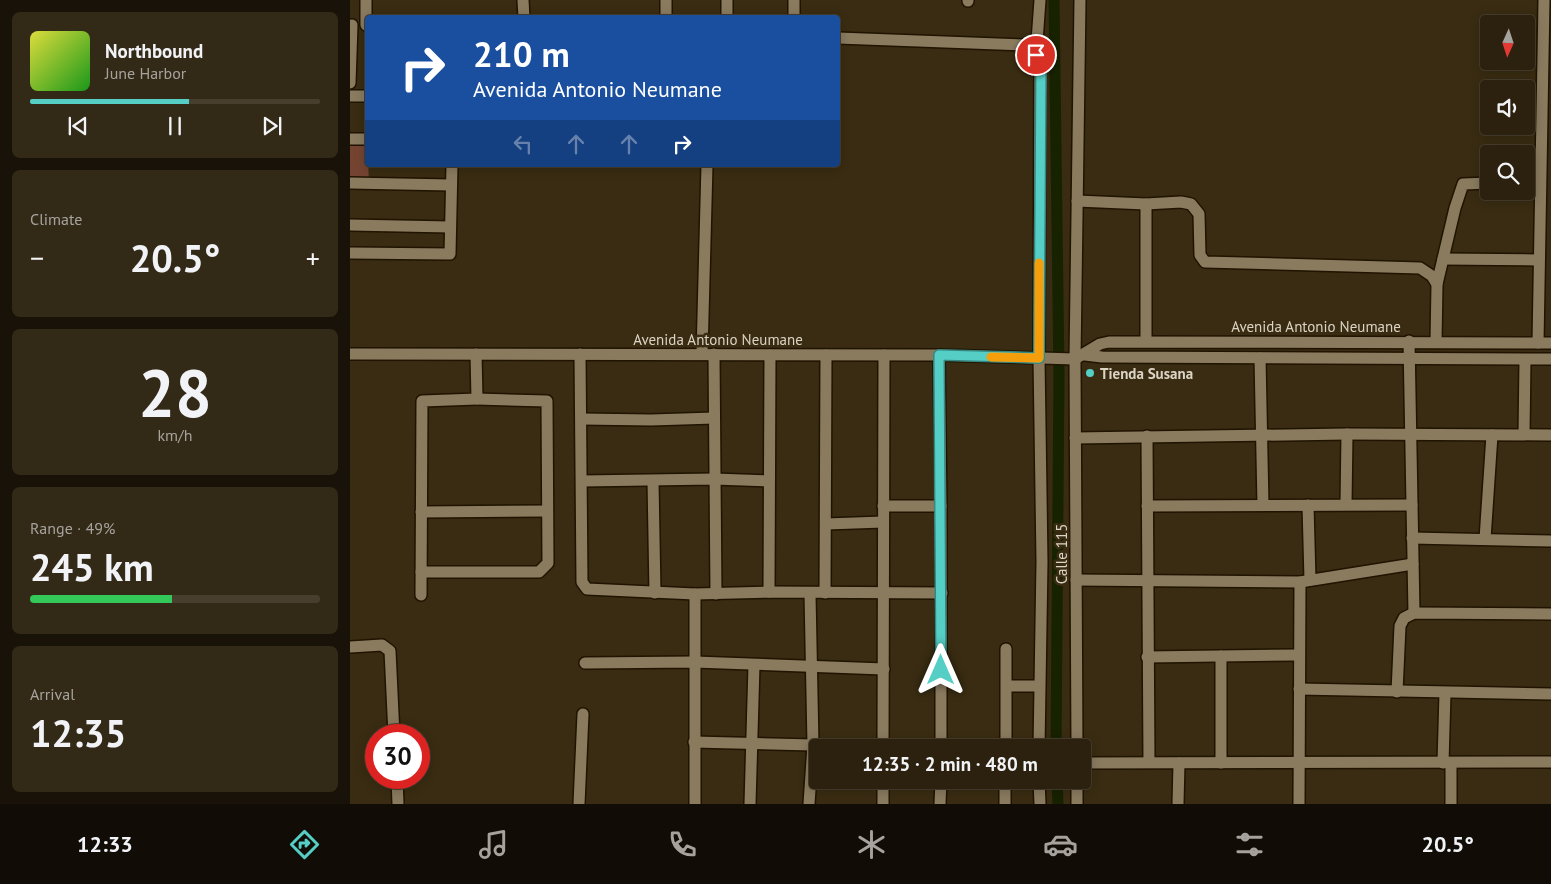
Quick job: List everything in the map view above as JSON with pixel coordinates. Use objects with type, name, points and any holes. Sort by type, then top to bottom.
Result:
[{"type":"street","points":[[366,0],[367,15]]},
{"type":"street","points":[[523,0],[524,15]]},
{"type":"street","points":[[666,0],[666,15]]},
{"type":"street","points":[[727,0],[727,15]]},
{"type":"street","points":[[794,0],[794,15]]},
{"type":"street","points":[[1036,55],[1040,0]]},
{"type":"street","name":"Calle 115","points":[[1077,739],[1075,438],[1080,0]]},
{"type":"street","points":[[1538,343],[1540,182],[1546,104],[1544,0]]},
{"type":"street","points":[[350,83],[351,25],[365,25]]},
{"type":"street","points":[[840,38],[1025,45],[1036,55],[1041,66],[1042,562],[1039,739]]},
{"type":"street","points":[[350,96],[365,96]]},
{"type":"street","points":[[350,138],[365,139]]},
{"type":"street","points":[[350,253],[450,254],[452,167]]},
{"type":"street","points":[[702,354],[708,167]]},
{"type":"street","points":[[1535,182],[1540,182]]},
{"type":"street","points":[[350,183],[451,185]]},
{"type":"street","points":[[1436,342],[1437,284],[1454,208],[1463,184],[1480,183]]},
{"type":"street","points":[[1077,202],[1146,204],[1181,202],[1194,207],[1199,214],[1200,255],[1206,262],[1420,268],[1432,276],[1437,284]]},
{"type":"street","points":[[1146,204],[1146,341]]},
{"type":"street","points":[[350,225],[450,227]]},
{"type":"street","points":[[1443,259],[1538,260]]},
{"type":"street","points":[[1409,341],[1411,360],[1414,613]]},
{"type":"street","name":"Avenida Antonio Neumane","points":[[1077,358],[1100,344],[1109,342],[1409,341],[1551,343]]},
{"type":"street","name":"Avenida Antonio Neumane","points":[[350,354],[826,354],[1042,358],[1551,359]]},
{"type":"street","points":[[476,354],[477,399]]},
{"type":"street","points":[[580,354],[582,582],[587,590],[695,594],[769,592],[810,594],[942,593]]},
{"type":"street","points":[[714,354],[716,594]]},
{"type":"street","points":[[769,592],[770,354]]},
{"type":"street","points":[[825,593],[826,354]]},
{"type":"street","points":[[883,739],[885,592],[883,522],[884,355]]},
{"type":"street","points":[[939,355],[942,593],[941,739]]},
{"type":"street","points":[[1260,358],[1263,505]]},
{"type":"street","points":[[1524,434],[1525,360]]},
{"type":"street","points":[[421,572],[538,572],[548,563],[546,511],[547,401],[477,399],[422,401],[422,512],[421,572],[421,594]]},
{"type":"street","points":[[582,418],[651,420],[714,418]]},
{"type":"street","points":[[1075,438],[1347,434],[1551,435]]},
{"type":"street","points":[[1346,504],[1347,434]]},
{"type":"street","points":[[1485,539],[1492,435]]},
{"type":"street","points":[[1147,436],[1148,762]]},
{"type":"street","points":[[582,481],[714,479],[769,481]]},
{"type":"street","points":[[653,481],[655,593]]},
{"type":"street","points":[[1299,804],[1298,655],[1305,581],[1308,505]]},
{"type":"street","points":[[1147,506],[1412,505]]},
{"type":"street","points":[[883,506],[941,506]]},
{"type":"street","points":[[422,512],[546,511]]},
{"type":"street","points":[[826,524],[883,522]]},
{"type":"street","points":[[1412,538],[1551,540]]},
{"type":"street","points":[[1076,580],[1305,581],[1413,564]]},
{"type":"street","points":[[695,594],[695,804]]},
{"type":"street","points":[[810,594],[813,739]]},
{"type":"street","points":[[1397,692],[1400,626],[1404,618],[1414,613],[1551,614]]},
{"type":"street","points":[[350,647],[382,645],[390,651],[393,724]]},
{"type":"street","points":[[1006,649],[1006,739]]},
{"type":"street","points":[[1147,657],[1298,655]]},
{"type":"street","points":[[1221,656],[1221,763]]},
{"type":"street","points":[[585,664],[695,662],[813,668],[884,669]]},
{"type":"street","points":[[750,804],[754,665]]},
{"type":"street","points":[[1007,686],[1039,686]]},
{"type":"street","points":[[1298,689],[1551,694]]},
{"type":"street","points":[[1445,693],[1450,804]]},
{"type":"street","points":[[579,804],[583,714]]},
{"type":"street","points":[[694,742],[809,745]]},
{"type":"street","points":[[1091,763],[1551,762]]},
{"type":"street","points":[[1178,763],[1178,804]]},
{"type":"street","points":[[397,789],[398,804]]},
{"type":"street","points":[[809,804],[810,789]]},
{"type":"street","points":[[883,789],[883,804]]},
{"type":"street","points":[[940,804],[941,789]]},
{"type":"street","points":[[1005,789],[1005,804]]},
{"type":"street","points":[[1040,789],[1040,804]]},
{"type":"street","points":[[1077,789],[1077,804]]},
{"type":"shaded area","points":[[350,139],[365,140],[365,167],[368,167],[369,182],[350,182]]},
{"type":"waterway","points":[[1054,0],[1059,374],[1056,739]]},
{"type":"waterway","points":[[1057,789],[1058,804]]},
{"type":"slow traffic","points":[[991,357],[1039,358],[1039,263]]},
{"type":"place","name":"Tienda Susana","points":[[1090,373]]},
{"type":"route","points":[[941,670],[939,355],[1039,358],[1041,66],[1040,60],[1036,55]]}]
